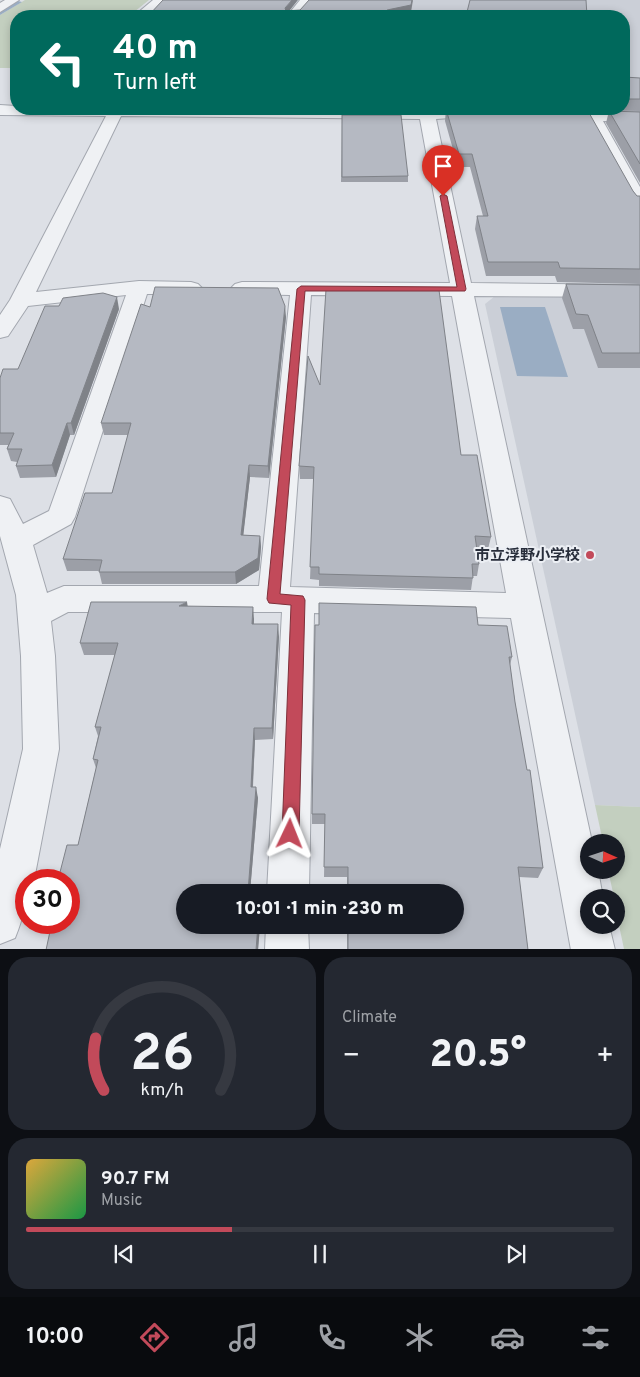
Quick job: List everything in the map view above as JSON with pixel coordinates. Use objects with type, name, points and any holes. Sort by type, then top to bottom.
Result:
[{"type":"street","points":[[0,8],[13,0]]},
{"type":"street","points":[[148,10],[160,0]]},
{"type":"street","points":[[298,10],[306,0]]},
{"type":"street","points":[[0,332],[21,300],[114,115]]},
{"type":"street","points":[[456,115],[427,115],[593,949]]},
{"type":"street","points":[[535,116],[640,117]]},
{"type":"street","points":[[593,117],[640,203]]},
{"type":"street","points":[[21,300],[139,287],[640,291]]},
{"type":"street","points":[[17,540],[61,517],[139,287]]},
{"type":"street","points":[[288,884],[286,600],[301,289]]},
{"type":"street","points":[[0,506],[17,540],[32,595],[41,749],[13,882],[0,923]]},
{"type":"street","points":[[34,614],[64,599],[286,600],[525,606]]},
{"type":"street","points":[[286,949],[287,934]]},
{"type":"shaded area","points":[[394,0],[640,0],[640,86],[630,86],[630,10],[389,10]]},
{"type":"shaded area","name":"市立浮野小学校","points":[[495,296],[640,297],[640,807],[595,805],[485,304]]},
{"type":"green space","points":[[25,0],[149,0],[136,10],[10,10],[10,68],[0,68],[0,15]]},
{"type":"green space","points":[[595,805],[640,807],[640,949],[624,949],[621,934],[625,934],[625,889],[612,889],[610,879],[625,879],[625,834],[601,834]]},
{"type":"water","points":[[500,307],[545,307],[568,377],[517,376]]},
{"type":"building","points":[[163,0],[292,0],[285,8],[286,10],[154,10]]},
{"type":"building","points":[[309,0],[412,0],[411,5],[387,10],[300,10]]},
{"type":"building","points":[[470,0],[586,0],[587,10],[468,10]]},
{"type":"building","points":[[630,77],[640,78],[640,99],[630,99]]},
{"type":"building","points":[[630,112],[640,112],[640,164],[611,115],[630,115]]},
{"type":"building","points":[[342,115],[401,115],[408,176],[342,177]]},
{"type":"building","points":[[448,115],[590,115],[633,191],[637,196],[640,196],[640,269],[560,268],[558,262],[488,262],[477,216],[488,216],[472,154],[459,154]]},
{"type":"building","points":[[566,284],[640,285],[640,353],[602,353],[588,315],[576,314]]},
{"type":"building","points":[[155,287],[278,288],[285,306],[268,466],[249,465],[241,535],[260,536],[258,558],[235,572],[99,572],[102,560],[63,559],[85,493],[112,493],[131,423],[101,423],[141,304],[150,307]]},
{"type":"building","points":[[326,289],[439,290],[461,455],[477,455],[491,537],[475,536],[479,564],[472,564],[473,578],[319,574],[319,567],[310,567],[314,467],[299,466],[308,356],[320,385]]},
{"type":"building","points":[[103,293],[117,297],[71,423],[67,423],[52,465],[16,466],[22,449],[7,449],[14,433],[0,433],[0,378],[3,369],[18,369],[45,306],[59,306],[63,298]]},
{"type":"building","points":[[91,602],[187,602],[179,606],[253,607],[252,624],[278,624],[272,728],[254,728],[251,787],[256,787],[249,884],[176,884],[176,934],[257,934],[256,949],[46,949],[49,934],[80,934],[80,869],[61,869],[67,845],[78,845],[98,760],[93,759],[101,727],[95,727],[118,643],[80,643]]},
{"type":"building","points":[[319,603],[476,607],[478,625],[507,626],[512,657],[509,657],[515,702],[527,770],[530,770],[543,868],[518,867],[528,949],[348,949],[348,934],[464,934],[464,884],[348,884],[348,867],[324,867],[325,814],[312,814],[315,625],[319,625]]},
{"type":"waterway","points":[[0,14],[20,2]]},
{"type":"place","name":"市立浮野小学校","points":[[590,555]]},
{"type":"route","points":[[290,834],[298,600],[273,599],[301,289],[462,289],[443,196]]}]
